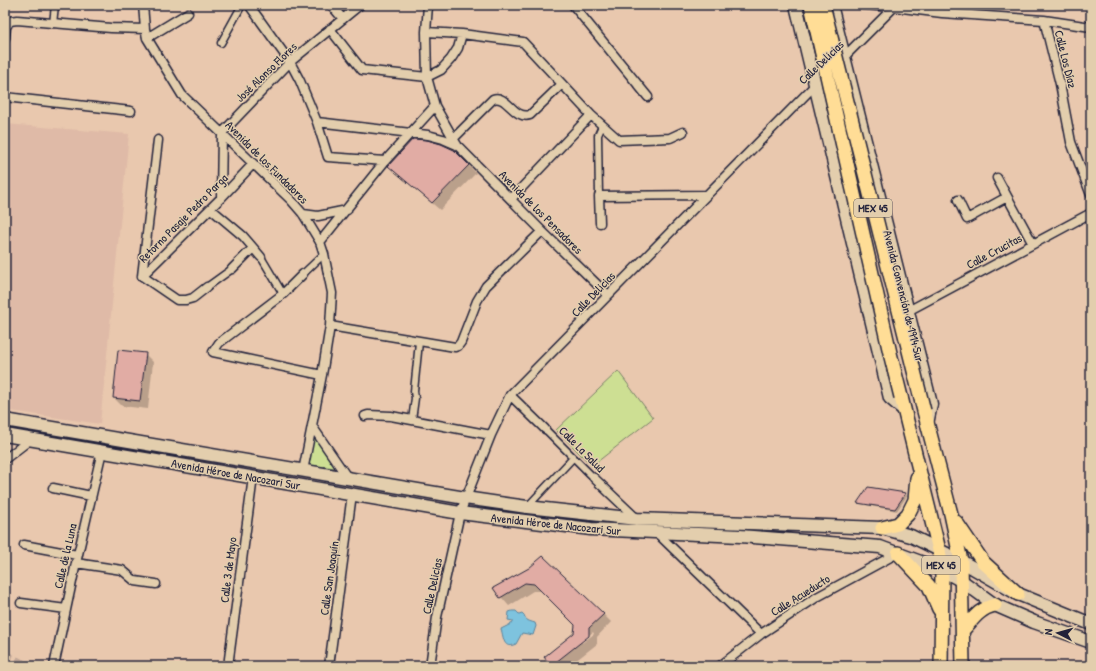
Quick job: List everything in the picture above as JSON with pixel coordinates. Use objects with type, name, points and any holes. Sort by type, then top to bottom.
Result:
[{"type":"main road","points":[[796,5],[890,398],[904,410]]},
{"type":"main road","name":"Avenida Convención de 1914 Sur","points":[[811,5],[888,345],[939,550],[942,570],[941,666]]},
{"type":"main road","name":"Avenida Convención de 1914 Sur","points":[[823,5],[927,424],[951,514],[961,561],[963,666]]},
{"type":"main road","name":"Avenida Convención de 1914 Sur","points":[[831,5],[931,404],[927,424]]},
{"type":"main road","points":[[805,44],[811,34],[816,31],[830,30],[838,34]]},
{"type":"main road","name":"Avenida Héroe de Nacozari Sur","points":[[5,420],[465,498],[527,507],[638,519],[882,528],[911,536],[961,561],[1018,594],[1091,624]]},
{"type":"main road","name":"Avenida Héroe de Nacozari Sur","points":[[5,435],[460,513],[591,530],[740,536],[880,547],[942,570],[962,581],[995,605],[1034,622],[1091,642]]},
{"type":"main road","points":[[882,528],[898,524],[908,514],[915,500],[918,466]]},
{"type":"main road","points":[[951,514],[983,562],[1018,594]]},
{"type":"main road","points":[[898,553],[929,586],[941,615]]},
{"type":"main road","points":[[963,630],[979,612],[988,606],[995,605]]},
{"type":"street","points":[[52,24],[54,5]]},
{"type":"street","name":"Avenida de los Fundadores","points":[[143,5],[147,38],[182,95],[290,199],[303,214],[320,242],[332,293],[330,326],[304,471]]},
{"type":"street","points":[[221,43],[242,5]]},
{"type":"street","points":[[249,5],[290,62],[300,81],[317,122],[328,157],[385,161]]},
{"type":"street","points":[[331,5],[343,19]]},
{"type":"street","name":"José Alonso Flores","points":[[222,133],[290,62],[360,5]]},
{"type":"street","name":"Avenida de los Pensadores","points":[[428,5],[426,32],[427,77],[435,106],[456,142],[542,231],[608,296]]},
{"type":"street","points":[[573,5],[648,97]]},
{"type":"street","points":[[862,5],[942,13],[1044,20],[1091,26]]},
{"type":"street","name":"Calle Delicias","points":[[430,666],[437,617],[460,513],[491,435],[510,395],[705,195],[894,7]]},
{"type":"street","points":[[147,38],[188,13]]},
{"type":"street","points":[[5,38],[6,27],[10,21],[17,20],[52,24],[145,29]]},
{"type":"street","name":"Calle Los Díaz","points":[[1044,20],[1060,84],[1072,142],[1091,195]]},
{"type":"street","points":[[330,29],[362,70],[427,77],[440,70],[451,59],[458,48],[462,34]]},
{"type":"street","points":[[426,32],[462,34],[523,42],[591,115],[619,140],[670,138],[683,132]]},
{"type":"street","points":[[456,142],[493,100],[497,98],[501,99],[520,115],[526,117],[530,115],[562,84]]},
{"type":"street","points":[[5,97],[131,111]]},
{"type":"street","points":[[320,242],[385,161],[435,106]]},
{"type":"street","points":[[511,199],[591,115]]},
{"type":"street","name":"Avenida de los Pensadores","points":[[317,122],[428,135],[456,142]]},
{"type":"street","points":[[600,223],[598,135],[602,126]]},
{"type":"street","points":[[221,198],[222,133]]},
{"type":"street","points":[[142,276],[158,140]]},
{"type":"street","name":"Retorno Pasaje Pedro Parga","points":[[253,164],[221,198],[142,276],[177,300],[186,300],[193,298],[232,269],[253,248]]},
{"type":"street","points":[[996,178],[1033,244]]},
{"type":"street","points":[[599,196],[705,195]]},
{"type":"street","points":[[958,200],[967,219],[1007,197]]},
{"type":"street","points":[[210,209],[243,236],[261,257],[282,294]]},
{"type":"street","points":[[303,214],[318,216],[347,210]]},
{"type":"street","name":"Calle Crucitas","points":[[908,311],[1091,212]]},
{"type":"street","points":[[330,326],[419,342],[454,347],[458,346],[461,342],[477,301],[486,286],[542,231]]},
{"type":"street","points":[[322,375],[213,352],[219,343],[282,294],[324,254]]},
{"type":"street","points":[[412,420],[419,342]]},
{"type":"street","name":"Calle La Salud","points":[[510,395],[573,458],[638,519]]},
{"type":"street","points":[[364,416],[391,416],[491,435]]},
{"type":"street","points":[[312,426],[347,478]]},
{"type":"street","points":[[5,459],[31,439]]},
{"type":"street","name":"Calle de la Luna","points":[[54,666],[76,559],[102,451]]},
{"type":"street","points":[[527,507],[573,458]]},
{"type":"street","name":"Calle 3 de Mayo","points":[[228,666],[253,477]]},
{"type":"street","points":[[53,488],[91,496]]},
{"type":"street","name":"Calle San Joaquín","points":[[329,666],[352,494]]},
{"type":"street","points":[[656,532],[761,634]]},
{"type":"street","points":[[24,545],[122,570],[135,581],[156,584]]},
{"type":"street","name":"Calle Acueducto","points":[[720,666],[761,634],[817,597],[898,553]]},
{"type":"street","points":[[21,603],[66,609]]},
{"type":"shaded area","points":[[5,124],[129,134],[100,424],[5,410]]},
{"type":"green space","points":[[618,371],[653,418],[592,466],[556,430]]},
{"type":"green space","points":[[313,433],[336,468],[308,465]]},
{"type":"water","points":[[516,611],[519,614],[522,613],[527,620],[535,623],[536,626],[533,635],[522,633],[516,644],[509,645],[505,642],[501,629],[513,623],[513,621],[508,620],[509,612]]},
{"type":"building","points":[[413,139],[427,140],[454,150],[469,165],[432,203],[388,166]]},
{"type":"building","points":[[118,350],[146,353],[140,401],[113,398]]},
{"type":"building","points":[[868,487],[906,493],[895,509],[857,503]]},
{"type":"building","points":[[543,556],[604,614],[589,628],[589,636],[551,666],[544,657],[574,633],[575,625],[534,584],[525,583],[500,598],[493,588],[529,568]]},
{"type":"tunnel","points":[[5,655],[28,666]]}]
